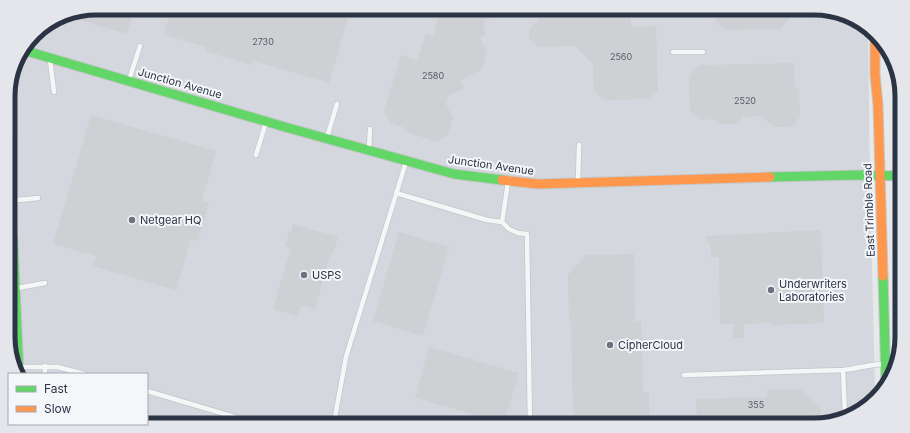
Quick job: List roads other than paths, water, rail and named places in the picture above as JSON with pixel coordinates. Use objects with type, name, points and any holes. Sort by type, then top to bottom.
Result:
[{"type":"main road","name":"East Trimble Road","points":[[875,44],[886,374]]},
{"type":"main road","name":"Junction Avenue","points":[[29,52],[326,139],[454,174],[538,184],[858,175],[895,176]]},
{"type":"main road","points":[[15,288],[15,337]]},
{"type":"lane","points":[[129,80],[140,46]]},
{"type":"lane","points":[[673,52],[703,52]]},
{"type":"lane","points":[[50,57],[54,92]]},
{"type":"lane","points":[[326,139],[337,104]]},
{"type":"lane","points":[[256,155],[266,121]]},
{"type":"lane","points":[[369,151],[370,129]]},
{"type":"lane","points":[[578,183],[579,145]]},
{"type":"lane","points":[[338,418],[335,417],[346,357],[406,162]]},
{"type":"lane","points":[[502,222],[508,180]]},
{"type":"lane","points":[[396,193],[487,220],[502,222],[509,229],[518,233],[527,234],[530,418]]},
{"type":"lane","points":[[15,201],[38,198]]},
{"type":"lane","points":[[15,288],[45,284]]},
{"type":"lane","points":[[684,376],[843,370],[856,369],[872,364],[886,364]]},
{"type":"lane","points":[[22,369],[44,366],[58,367],[80,373]]},
{"type":"lane","points":[[44,366],[45,373]]},
{"type":"lane","points":[[843,370],[845,412]]},
{"type":"lane","points":[[148,392],[238,418]]},
{"type":"place","name":"Netgear HQ","points":[[132,220]]},
{"type":"place","name":"USPS","points":[[304,275]]},
{"type":"place","name":"Underwriters Laboratories","points":[[771,290]]},
{"type":"place","name":"CipherCloud","points":[[610,345]]}]
